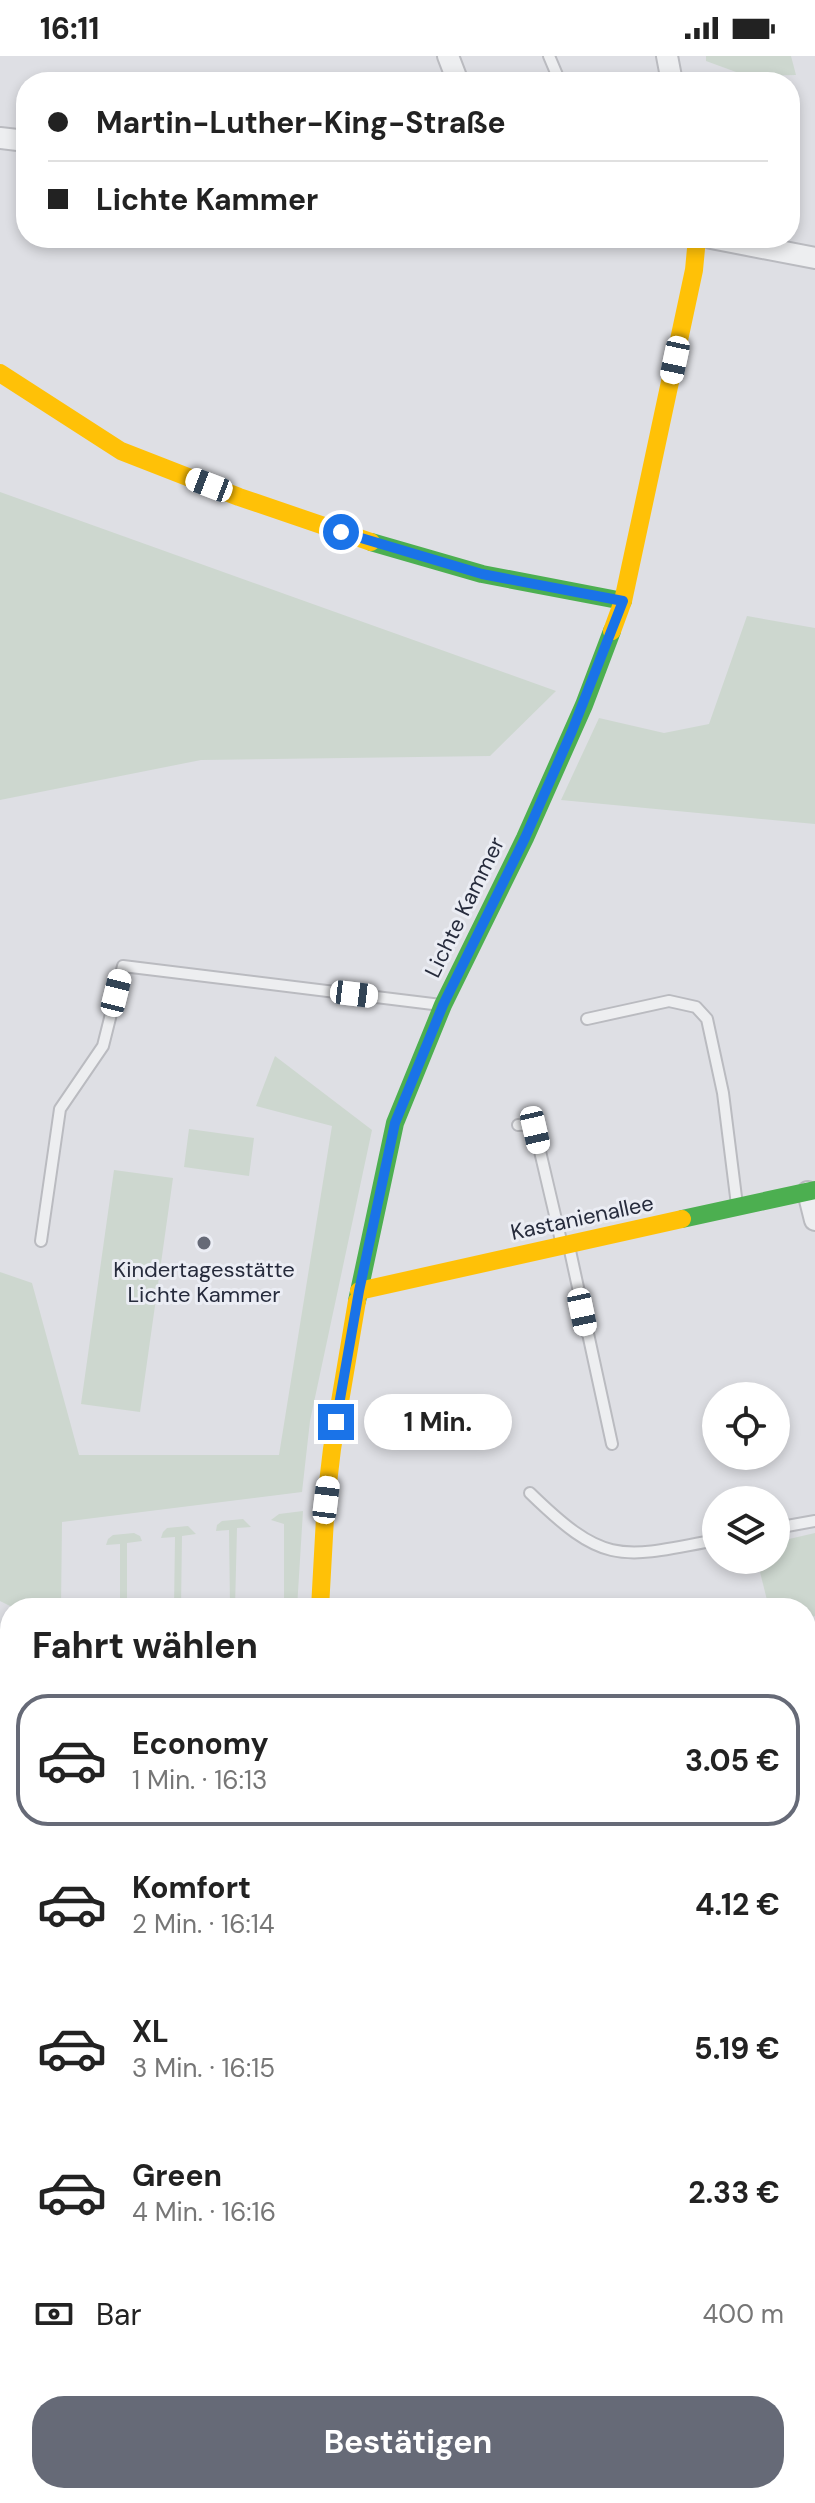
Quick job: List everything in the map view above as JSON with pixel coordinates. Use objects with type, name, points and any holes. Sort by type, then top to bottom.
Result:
[{"type":"street","name":"Lichte Kammer","points":[[321,1598],[332,1449],[359,1291],[395,1123],[443,1005],[525,838],[584,705],[623,601],[694,270],[696,248]]},
{"type":"street","points":[[763,248],[815,258]]},
{"type":"street","points":[[0,373],[121,451],[239,497],[355,537],[482,574],[623,601]]},
{"type":"street","points":[[812,1191],[815,1220]]},
{"type":"street","name":"Kastanienallee","points":[[359,1291],[812,1191]]},
{"type":"lane","points":[[41,1241],[60,1109],[103,1046],[123,966],[443,1005]]},
{"type":"lane","points":[[587,1019],[669,1001],[696,1007],[707,1019],[723,1093],[737,1207]]},
{"type":"lane","points":[[518,1125],[530,1124],[535,1130],[612,1444]]},
{"type":"lane","points":[[530,1493],[564,1526],[602,1550],[648,1553],[702,1543]]},
{"type":"lane","points":[[790,1525],[815,1521]]},
{"type":"shaded area","points":[[706,56],[791,56],[795,72],[736,72],[706,61]]},
{"type":"shaded area","points":[[0,492],[556,691],[490,756],[201,760],[0,800]]},
{"type":"shaded area","points":[[747,616],[815,628],[815,824],[561,800],[599,718],[664,733],[709,724]]},
{"type":"shaded area","points":[[275,1056],[372,1130],[310,1421],[302,1492],[62,1522],[61,1598],[0,1598],[0,1272],[32,1283],[79,1455],[279,1455],[332,1126],[256,1106]]},
{"type":"shaded area","points":[[189,1129],[254,1138],[249,1176],[184,1167]]},
{"type":"shaded area","points":[[114,1170],[173,1178],[140,1412],[81,1404]]},
{"type":"shaded area","points":[[303,1511],[298,1598],[284,1598],[284,1524],[271,1520],[279,1514]]},
{"type":"shaded area","points":[[243,1519],[251,1527],[237,1528],[235,1598],[230,1598],[229,1530],[216,1531],[222,1521]]},
{"type":"shaded area","points":[[188,1526],[196,1534],[182,1536],[181,1598],[174,1598],[175,1537],[161,1538],[167,1528]]},
{"type":"shaded area","points":[[134,1533],[142,1541],[127,1543],[127,1598],[120,1598],[120,1544],[106,1545],[113,1535]]},
{"type":"shaded area","points":[[815,1533],[815,1598],[766,1598],[760,1574],[790,1574],[790,1539]]},
{"type":"traffic: fast","points":[[371,542],[482,574],[623,601]]},
{"type":"traffic: fast","points":[[357,1301],[395,1123],[443,1005],[525,838],[584,705],[612,631]]},
{"type":"traffic: fast","points":[[682,1219],[815,1190]]},
{"type":"traffic: slow","points":[[612,631],[623,601],[694,270],[696,248]]},
{"type":"traffic: slow","points":[[0,373],[121,451],[239,497],[371,542]]},
{"type":"traffic: slow","points":[[359,1291],[682,1219]]},
{"type":"traffic: slow","points":[[321,1598],[332,1449],[357,1301]]},
{"type":"place","name":"Kindertagesstätte Lichte Kammer","points":[[204,1243]]},
{"type":"route","points":[[336,1422],[359,1291],[395,1123],[443,1005],[525,838],[584,705],[623,601],[482,574],[341,532]]}]
